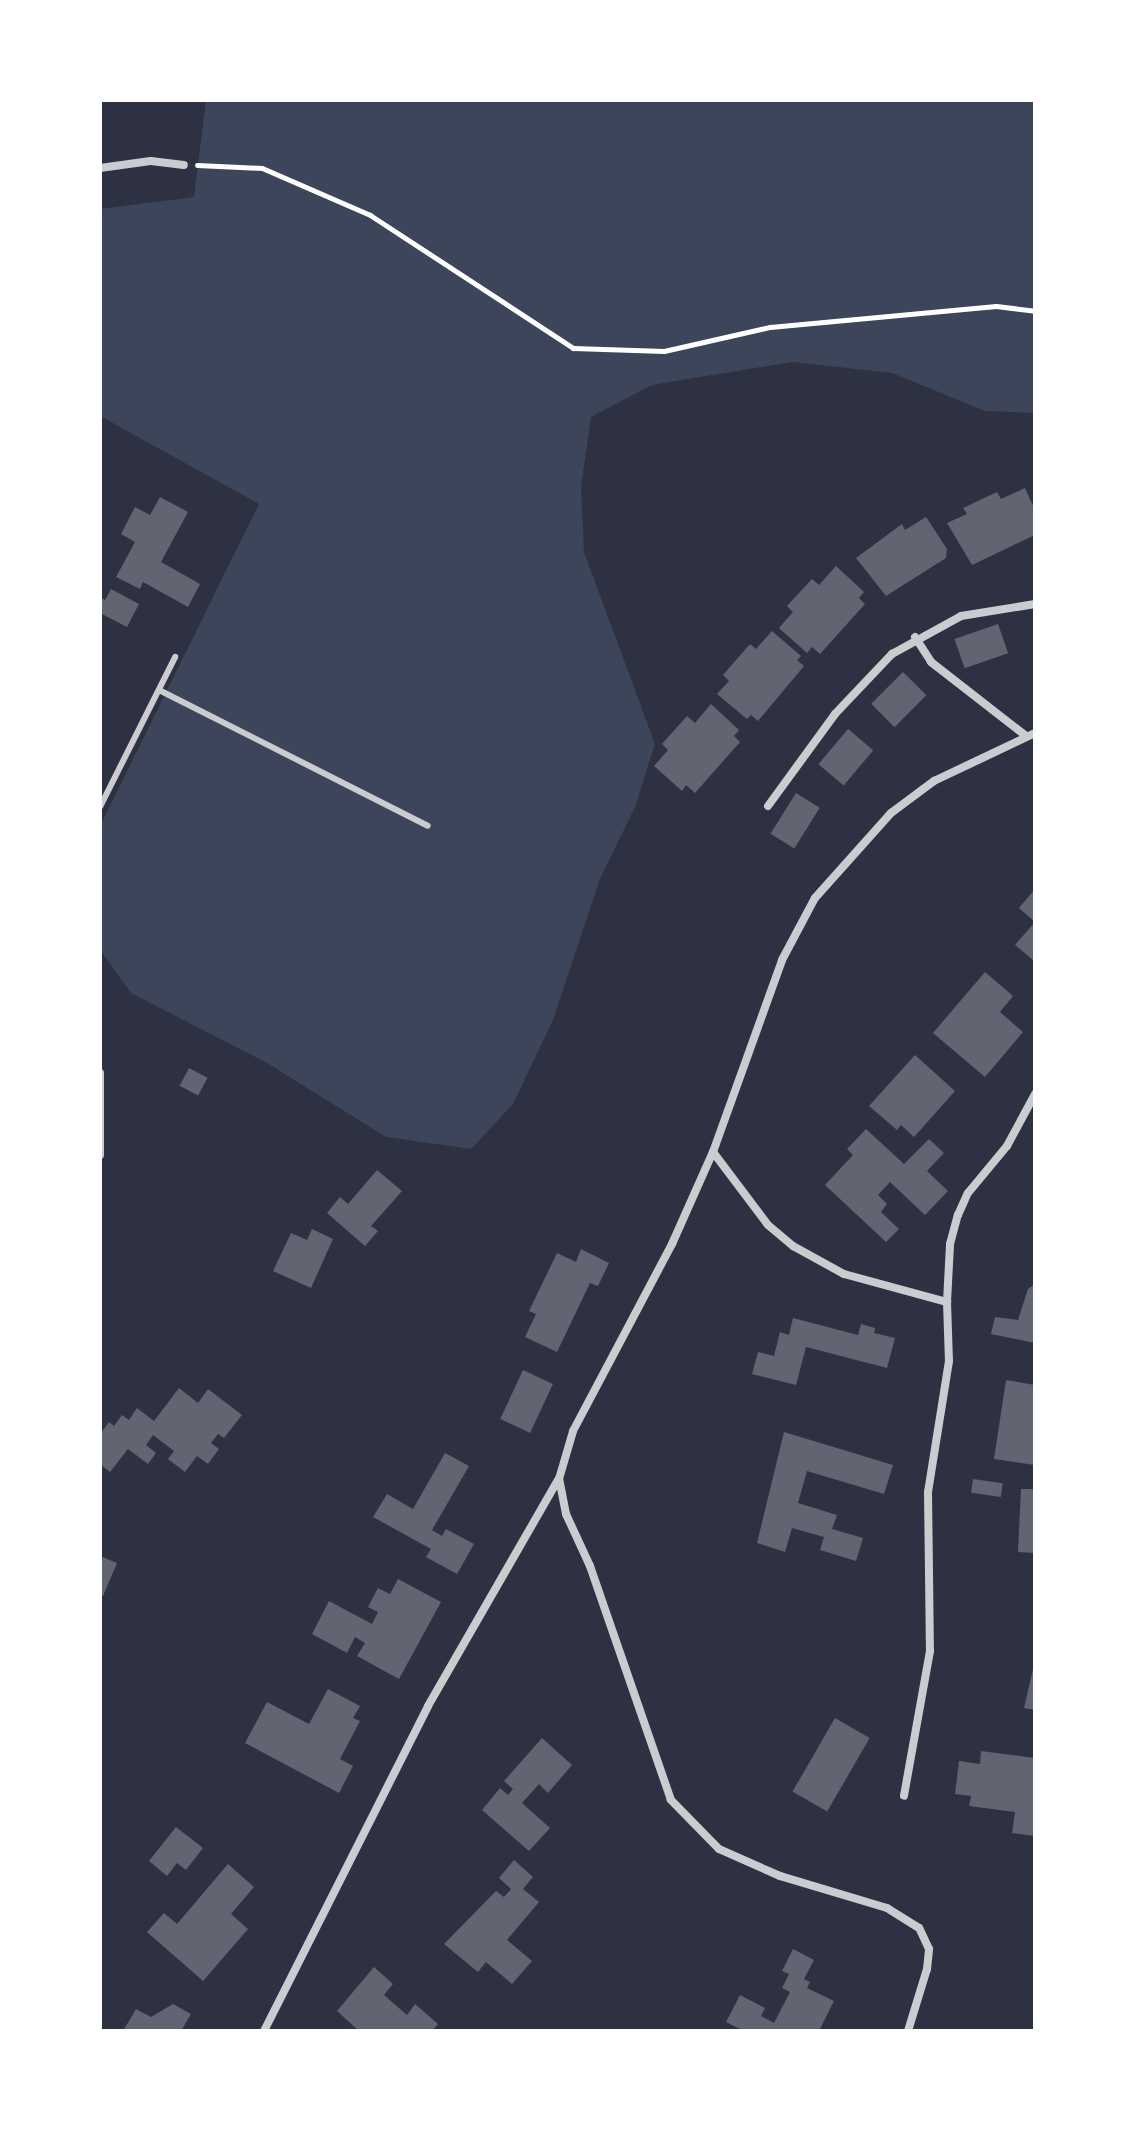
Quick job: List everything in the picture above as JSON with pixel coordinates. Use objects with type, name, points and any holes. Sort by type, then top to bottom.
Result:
[{"type":"street","points":[[100,168],[151,161],[184,165]]},
{"type":"street","points":[[768,806],[835,714],[892,654],[915,637],[961,616],[1035,604]]},
{"type":"street","points":[[264,2031],[428,1706],[559,1479],[573,1431],[672,1244],[713,1152],[782,960],[815,898],[891,813],[934,781],[1030,735],[931,662],[915,637]]},
{"type":"street","points":[[100,1073],[100,1155]]},
{"type":"street","points":[[904,1796],[930,1651],[928,1492],[949,1361],[947,1302],[950,1244],[968,1193],[1007,1146],[1035,1094]]},
{"type":"street","points":[[713,1152],[768,1225],[793,1246],[844,1274],[947,1302]]},
{"type":"street","points":[[559,1479],[566,1514],[590,1566],[671,1800],[719,1849],[780,1876],[887,1908],[919,1928],[929,1949],[927,1969],[908,2031]]},
{"type":"lane","points":[[100,807],[175,657]]},
{"type":"lane","points":[[159,690],[428,826]]},
{"type":"path","points":[[184,165],[262,168],[370,215],[573,348],[664,351],[770,327],[996,306],[1035,311]]},
{"type":"shaded area","points":[[206,100],[1035,100],[1035,413],[985,411],[892,373],[792,362],[652,385],[591,417],[581,487],[584,552],[655,744],[635,807],[600,879],[553,1020],[513,1104],[471,1149],[386,1137],[267,1063],[131,993],[100,950],[100,826],[259,504],[100,416],[100,209],[194,197]]},
{"type":"building","points":[[1025,488],[1035,510],[1035,535],[972,565],[947,523],[967,514],[963,508],[997,492],[1001,499]]},
{"type":"building","points":[[160,497],[188,512],[161,562],[200,584],[188,607],[143,582],[140,589],[116,577],[135,542],[121,534],[135,507],[150,515]]},
{"type":"building","points":[[926,517],[947,549],[946,558],[886,596],[856,558],[902,524],[905,530]]},
{"type":"building","points":[[836,566],[864,592],[859,598],[865,604],[820,654],[812,647],[807,653],[779,628],[793,612],[787,606],[812,579],[819,585]]},
{"type":"building","points":[[111,589],[139,604],[127,627],[100,613],[100,597],[105,600]]},
{"type":"building","points":[[998,624],[1008,653],[965,668],[955,639]]},
{"type":"building","points":[[772,631],[801,656],[797,660],[804,666],[758,721],[751,715],[747,719],[717,694],[729,681],[723,675],[750,644],[756,649]]},
{"type":"building","points":[[903,672],[926,695],[895,727],[871,704]]},
{"type":"building","points":[[711,704],[739,730],[734,736],[740,742],[695,793],[686,785],[682,791],[654,766],[668,750],[662,744],[687,716],[695,723]]},
{"type":"building","points":[[848,729],[873,750],[844,785],[818,764]]},
{"type":"building","points":[[796,793],[820,808],[794,849],[771,834]]},
{"type":"building","points":[[1035,889],[1035,922],[1019,908]]},
{"type":"building","points":[[1035,922],[1035,957],[1033,960],[1015,945]]},
{"type":"building","points":[[985,972],[1013,996],[1000,1012],[1023,1032],[985,1077],[933,1033]]},
{"type":"building","points":[[915,1055],[955,1091],[914,1137],[901,1125],[897,1130],[869,1106]]},
{"type":"building","points":[[189,1068],[208,1078],[198,1096],[180,1086]]},
{"type":"building","points":[[866,1129],[904,1164],[929,1139],[944,1153],[927,1171],[948,1191],[925,1215],[890,1182],[878,1195],[887,1204],[881,1212],[899,1229],[886,1242],[825,1185],[853,1155],[847,1149]]},
{"type":"building","points":[[377,1170],[402,1191],[371,1226],[378,1231],[365,1246],[327,1213],[340,1197],[348,1204]]},
{"type":"building","points":[[312,1229],[333,1239],[311,1288],[273,1271],[291,1233],[307,1240]]},
{"type":"building","points":[[581,1249],[609,1263],[598,1286],[590,1283],[557,1352],[525,1337],[536,1314],[529,1311],[557,1253],[576,1262]]},
{"type":"building","points":[[1035,1284],[1035,1343],[991,1334],[995,1317],[1018,1320],[1028,1289]]},
{"type":"building","points":[[793,1318],[858,1335],[861,1324],[875,1328],[874,1333],[895,1338],[887,1368],[806,1347],[796,1385],[752,1374],[758,1352],[774,1356],[780,1332],[789,1335]]},
{"type":"building","points":[[523,1370],[553,1384],[530,1433],[500,1419]]},
{"type":"building","points":[[1006,1380],[1035,1385],[1035,1465],[994,1459]]},
{"type":"building","points":[[179,1388],[198,1403],[208,1389],[242,1415],[224,1438],[218,1434],[211,1443],[219,1449],[208,1464],[197,1456],[185,1472],[168,1459],[174,1451],[153,1435],[146,1445],[156,1453],[148,1464],[128,1449],[110,1472],[100,1464],[100,1434],[109,1422],[114,1426],[122,1415],[129,1420],[137,1408],[154,1421]]},
{"type":"building","points":[[784,1432],[893,1465],[884,1494],[807,1471],[798,1503],[837,1515],[832,1529],[863,1538],[856,1561],[820,1550],[824,1537],[792,1528],[785,1552],[757,1543]]},
{"type":"building","points":[[445,1453],[469,1466],[432,1530],[442,1536],[446,1529],[474,1544],[457,1574],[426,1557],[431,1549],[373,1517],[387,1494],[413,1509]]},
{"type":"building","points":[[973,1479],[1003,1483],[1001,1497],[971,1493]]},
{"type":"building","points":[[1021,1489],[1035,1489],[1035,1553],[1018,1552]]},
{"type":"building","points":[[100,1556],[117,1563],[103,1596],[100,1595]]},
{"type":"building","points":[[398,1579],[441,1602],[399,1679],[357,1656],[365,1643],[355,1637],[347,1653],[312,1634],[329,1601],[372,1624],[378,1612],[368,1607],[378,1588],[390,1594]]},
{"type":"building","points":[[1035,1665],[1035,1710],[1024,1708]]},
{"type":"building","points":[[328,1689],[360,1706],[353,1718],[360,1721],[340,1759],[353,1766],[339,1793],[245,1743],[267,1702],[309,1724]]},
{"type":"building","points":[[835,1718],[870,1738],[827,1812],[792,1792]]},
{"type":"building","points":[[542,1738],[572,1765],[548,1793],[539,1784],[522,1803],[550,1828],[529,1851],[482,1810],[500,1788],[508,1795],[513,1789],[504,1781]]},
{"type":"building","points":[[981,1751],[1035,1758],[1035,1836],[1012,1833],[1015,1812],[969,1806],[971,1796],[955,1794],[959,1761],[980,1764]]},
{"type":"building","points":[[176,1827],[203,1848],[186,1870],[177,1863],[167,1876],[149,1861]]},
{"type":"building","points":[[514,1860],[533,1877],[523,1889],[539,1902],[507,1940],[532,1961],[512,1984],[486,1962],[478,1972],[444,1944],[496,1891],[504,1897],[511,1889],[499,1878]]},
{"type":"building","points":[[228,1864],[254,1887],[231,1914],[248,1929],[203,1981],[147,1932],[164,1913],[177,1924]]},
{"type":"building","points":[[793,1949],[814,1960],[804,1979],[810,1982],[807,1988],[834,2001],[820,2029],[824,2031],[744,2031],[726,2022],[740,1995],[765,2008],[761,2016],[774,2023],[790,1992],[782,1988],[789,1974],[782,1971]]},
{"type":"building","points":[[374,1967],[393,1984],[384,1995],[407,2015],[415,2004],[438,2024],[432,2031],[359,2031],[337,2011]]},
{"type":"building","points":[[173,2004],[191,2014],[181,2031],[123,2031],[136,2009],[151,2017]]}]
